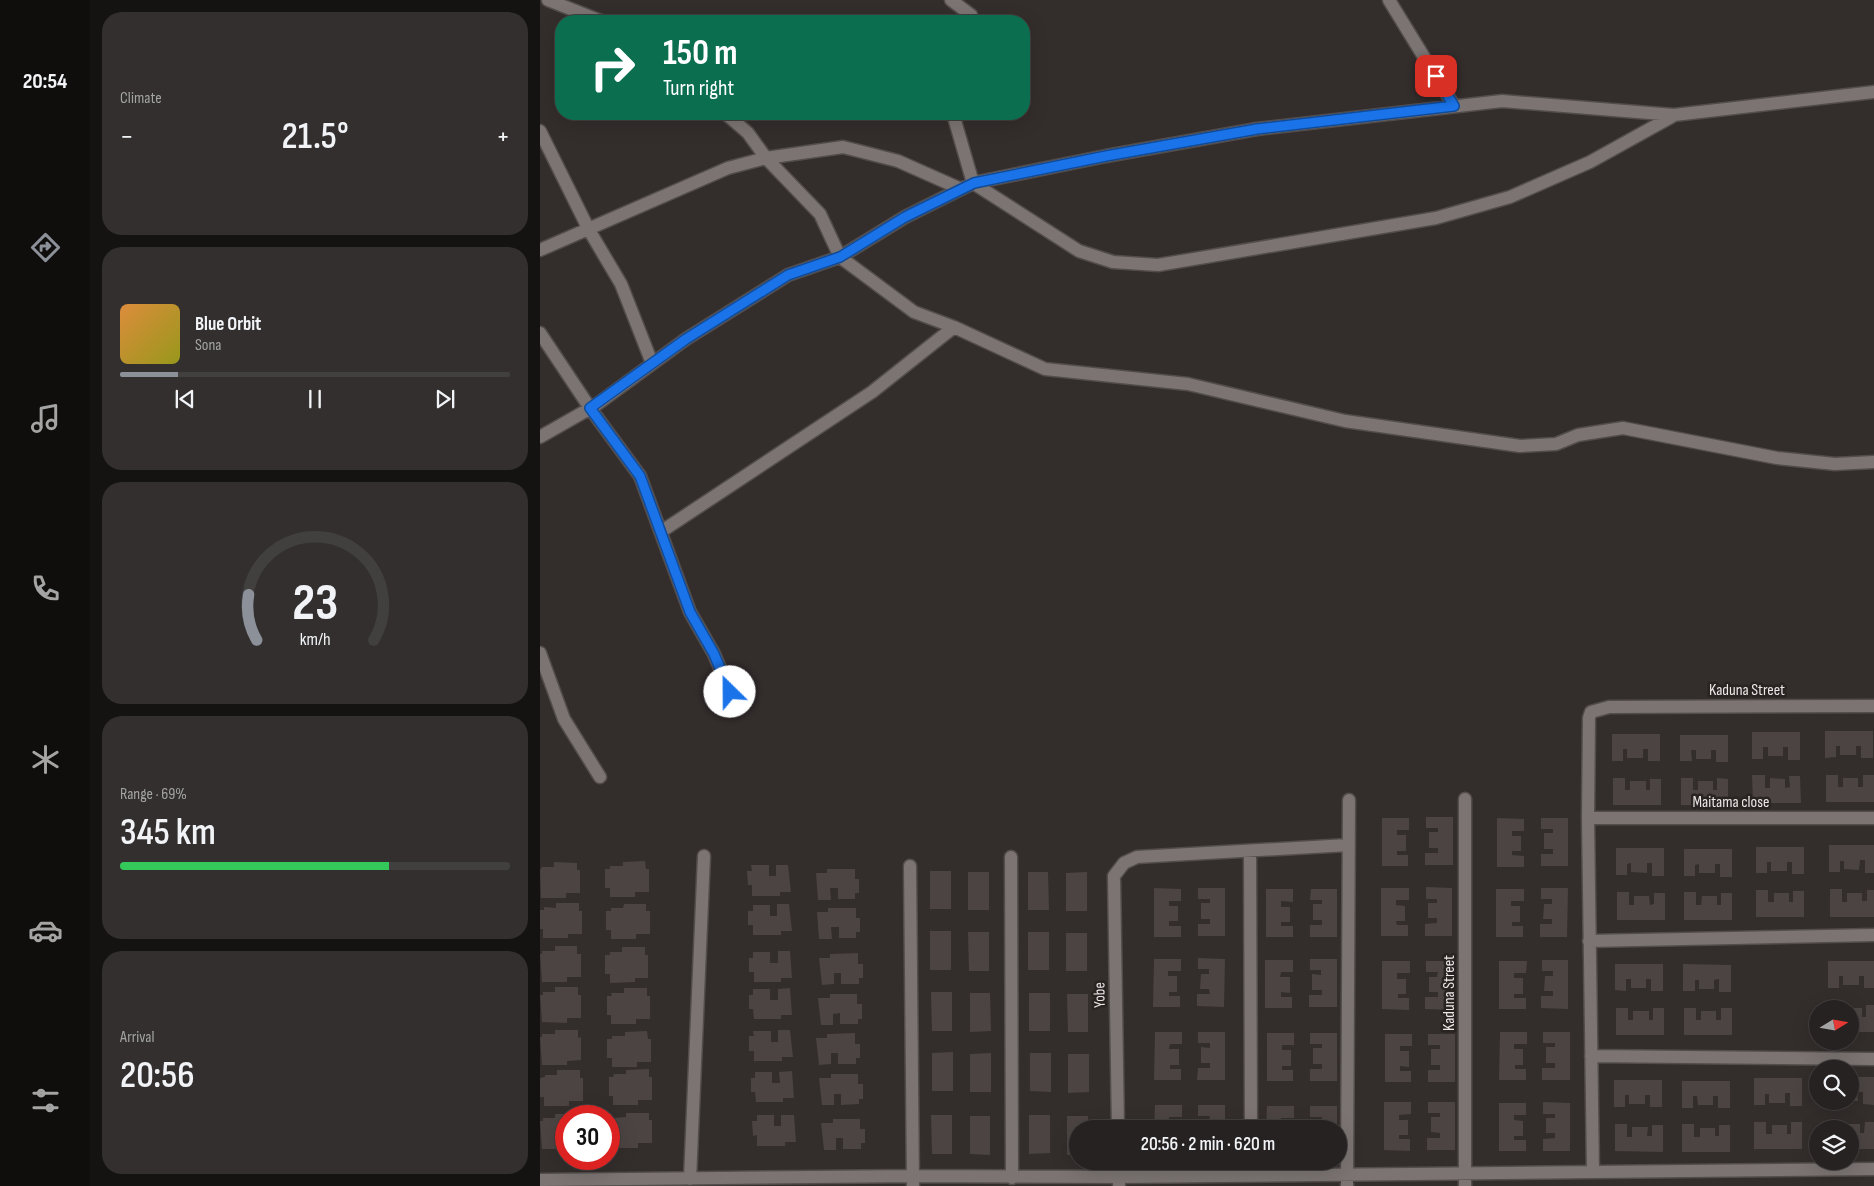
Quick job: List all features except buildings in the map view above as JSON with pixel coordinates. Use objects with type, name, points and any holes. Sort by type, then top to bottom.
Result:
[{"type":"street","points":[[548,0],[585,15]]},
{"type":"street","points":[[951,0],[971,15]]},
{"type":"street","points":[[1389,0],[1454,106]]},
{"type":"street","points":[[540,436],[590,408],[686,339],[788,275],[840,257],[905,217],[974,183],[1106,156],[1257,129],[1502,101],[1674,115],[1874,92]]},
{"type":"street","points":[[956,120],[974,183],[1079,251],[1113,262],[1158,265],[1436,218],[1510,197],[1590,162],[1674,115]]},
{"type":"street","points":[[733,120],[748,133],[766,158],[820,214],[840,257],[914,312],[1045,369],[1188,384],[1355,422],[1520,446],[1556,444],[1578,435],[1623,428],[1777,458],[1835,464],[1874,462]]},
{"type":"street","points":[[540,131],[589,230],[620,284],[652,363]]},
{"type":"street","points":[[540,250],[728,168],[766,158],[843,147],[898,162],[961,189]]},
{"type":"street","points":[[662,531],[872,392],[954,328]]},
{"type":"street","points":[[540,333],[590,408],[640,476],[662,531],[690,612],[714,654],[730,692]]},
{"type":"street","points":[[540,653],[564,719],[600,777]]},
{"type":"street","name":"Kaduna Street","points":[[1588,818],[1589,718],[1591,712],[1609,707],[1874,706]]},
{"type":"street","name":"Kaduna Street","points":[[1465,799],[1465,1186]]},
{"type":"street","points":[[1347,1180],[1348,800]]},
{"type":"street","points":[[1588,818],[1592,1172]]},
{"type":"street","name":"Maitama close","points":[[1588,818],[1874,818]]},
{"type":"street","points":[[1251,1120],[1250,852],[1348,845]]},
{"type":"street","name":"Yobe","points":[[1118,1120],[1114,876],[1124,863],[1137,857],[1250,852]]},
{"type":"street","points":[[690,1179],[704,856]]},
{"type":"street","points":[[1011,858],[1012,1178]]},
{"type":"street","points":[[910,866],[913,1181]]},
{"type":"street","points":[[1589,941],[1874,936]]},
{"type":"street","points":[[1591,1056],[1874,1059]]},
{"type":"street","points":[[540,1180],[913,1181],[1012,1178],[1119,1182],[1251,1174],[1347,1180],[1465,1173],[1874,1170]]},
{"type":"route","points":[[730,692],[714,654],[690,612],[662,531],[640,476],[590,408],[686,339],[788,275],[840,257],[905,217],[974,183],[1106,156],[1257,129],[1454,106],[1436,76]]}]
